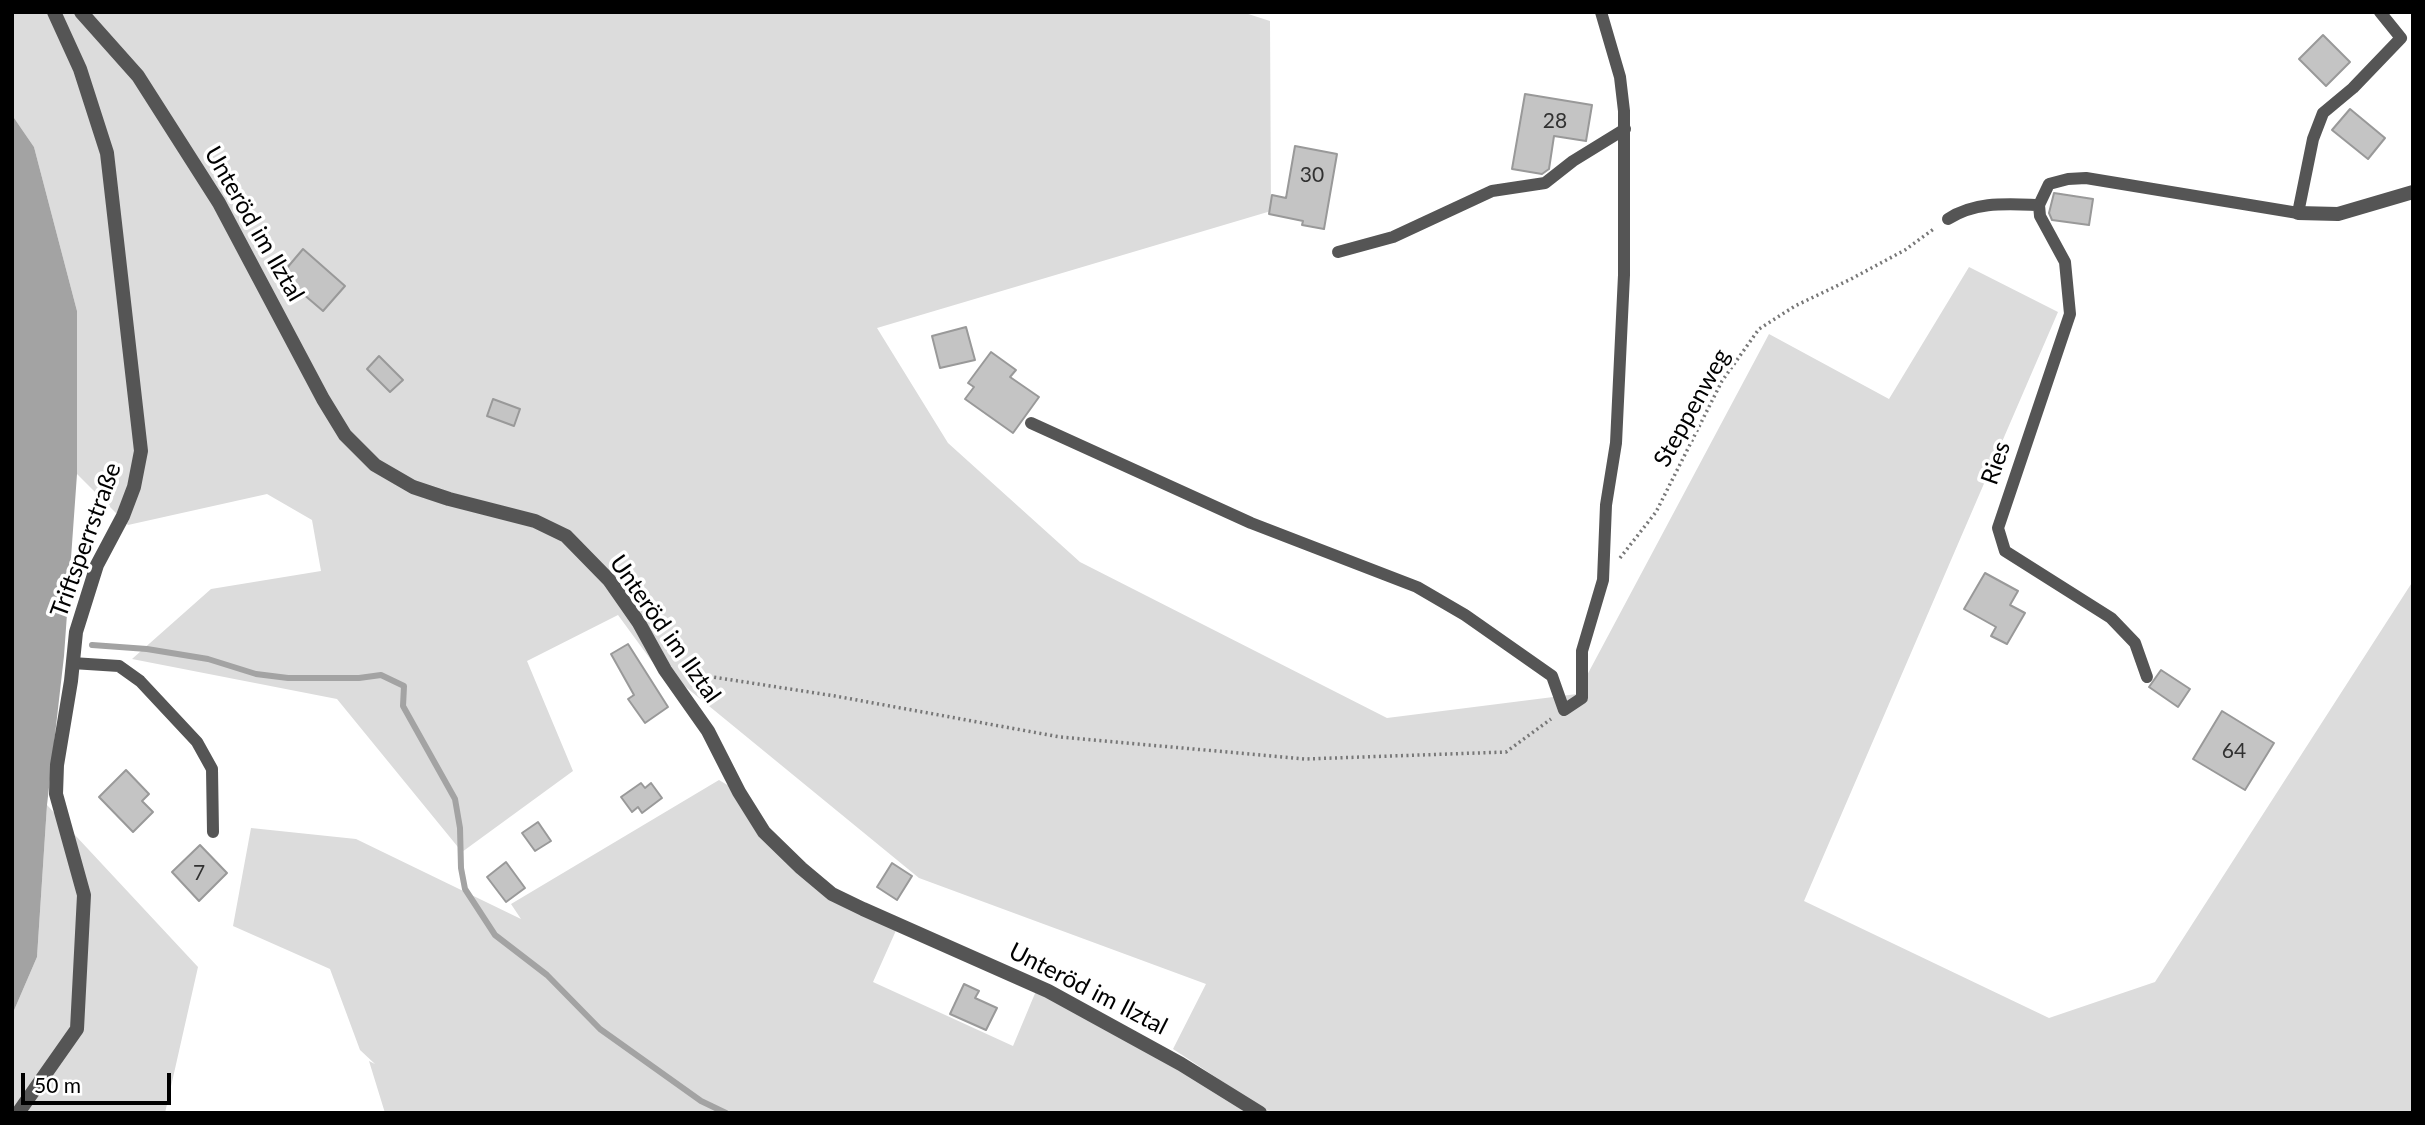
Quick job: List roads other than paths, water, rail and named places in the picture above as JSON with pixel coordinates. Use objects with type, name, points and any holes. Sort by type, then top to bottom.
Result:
[{"type":"street","name":"Triftsperrstraße","points":[[18,1113],[77,1029],[84,895],[56,794],[57,765],[65,724],[76,632],[94,576],[134,487],[141,451],[107,153],[80,69],[54,12]]},
{"type":"street","name":"Unteröd im Ilztal","points":[[81,12],[138,76],[219,203],[323,399],[345,435],[375,465],[413,487],[535,522],[566,536],[609,580],[639,623],[665,670],[708,731],[739,792],[764,831],[801,868],[832,894],[1048,991],[1181,1063],[1260,1113]]},
{"type":"street","points":[[2298,213],[2338,214],[2413,192]]},
{"type":"lane","points":[[1031,423],[1251,523],[1417,587],[1465,615],[1552,676],[1564,710],[1582,698],[1582,651],[1603,580],[1606,505],[1616,443],[1624,275],[1625,129],[1619,77],[1601,12]]},
{"type":"lane","points":[[1948,219],[1965,209],[1979,206],[2039,205],[2049,184],[2086,178],[2298,213],[2314,139],[2323,113],[2353,88],[2401,38],[2380,12]]},
{"type":"lane","points":[[1338,252],[1393,237],[1492,191],[1545,183],[1573,161],[1625,129]]},
{"type":"lane","name":"Ries","points":[[2039,205],[2040,216],[2065,262],[2070,314],[1998,528],[2005,551],[2111,618],[2135,643],[2147,677]]},
{"type":"lane","points":[[72,663],[119,666],[140,681],[197,742],[212,769],[213,832]]},
{"type":"waterway","points":[[92,645],[147,649],[208,659],[256,674],[288,678],[359,678],[381,675],[404,686],[403,706],[455,799],[465,889],[495,935],[547,975],[600,1029],[701,1101],[726,1113]]}]
